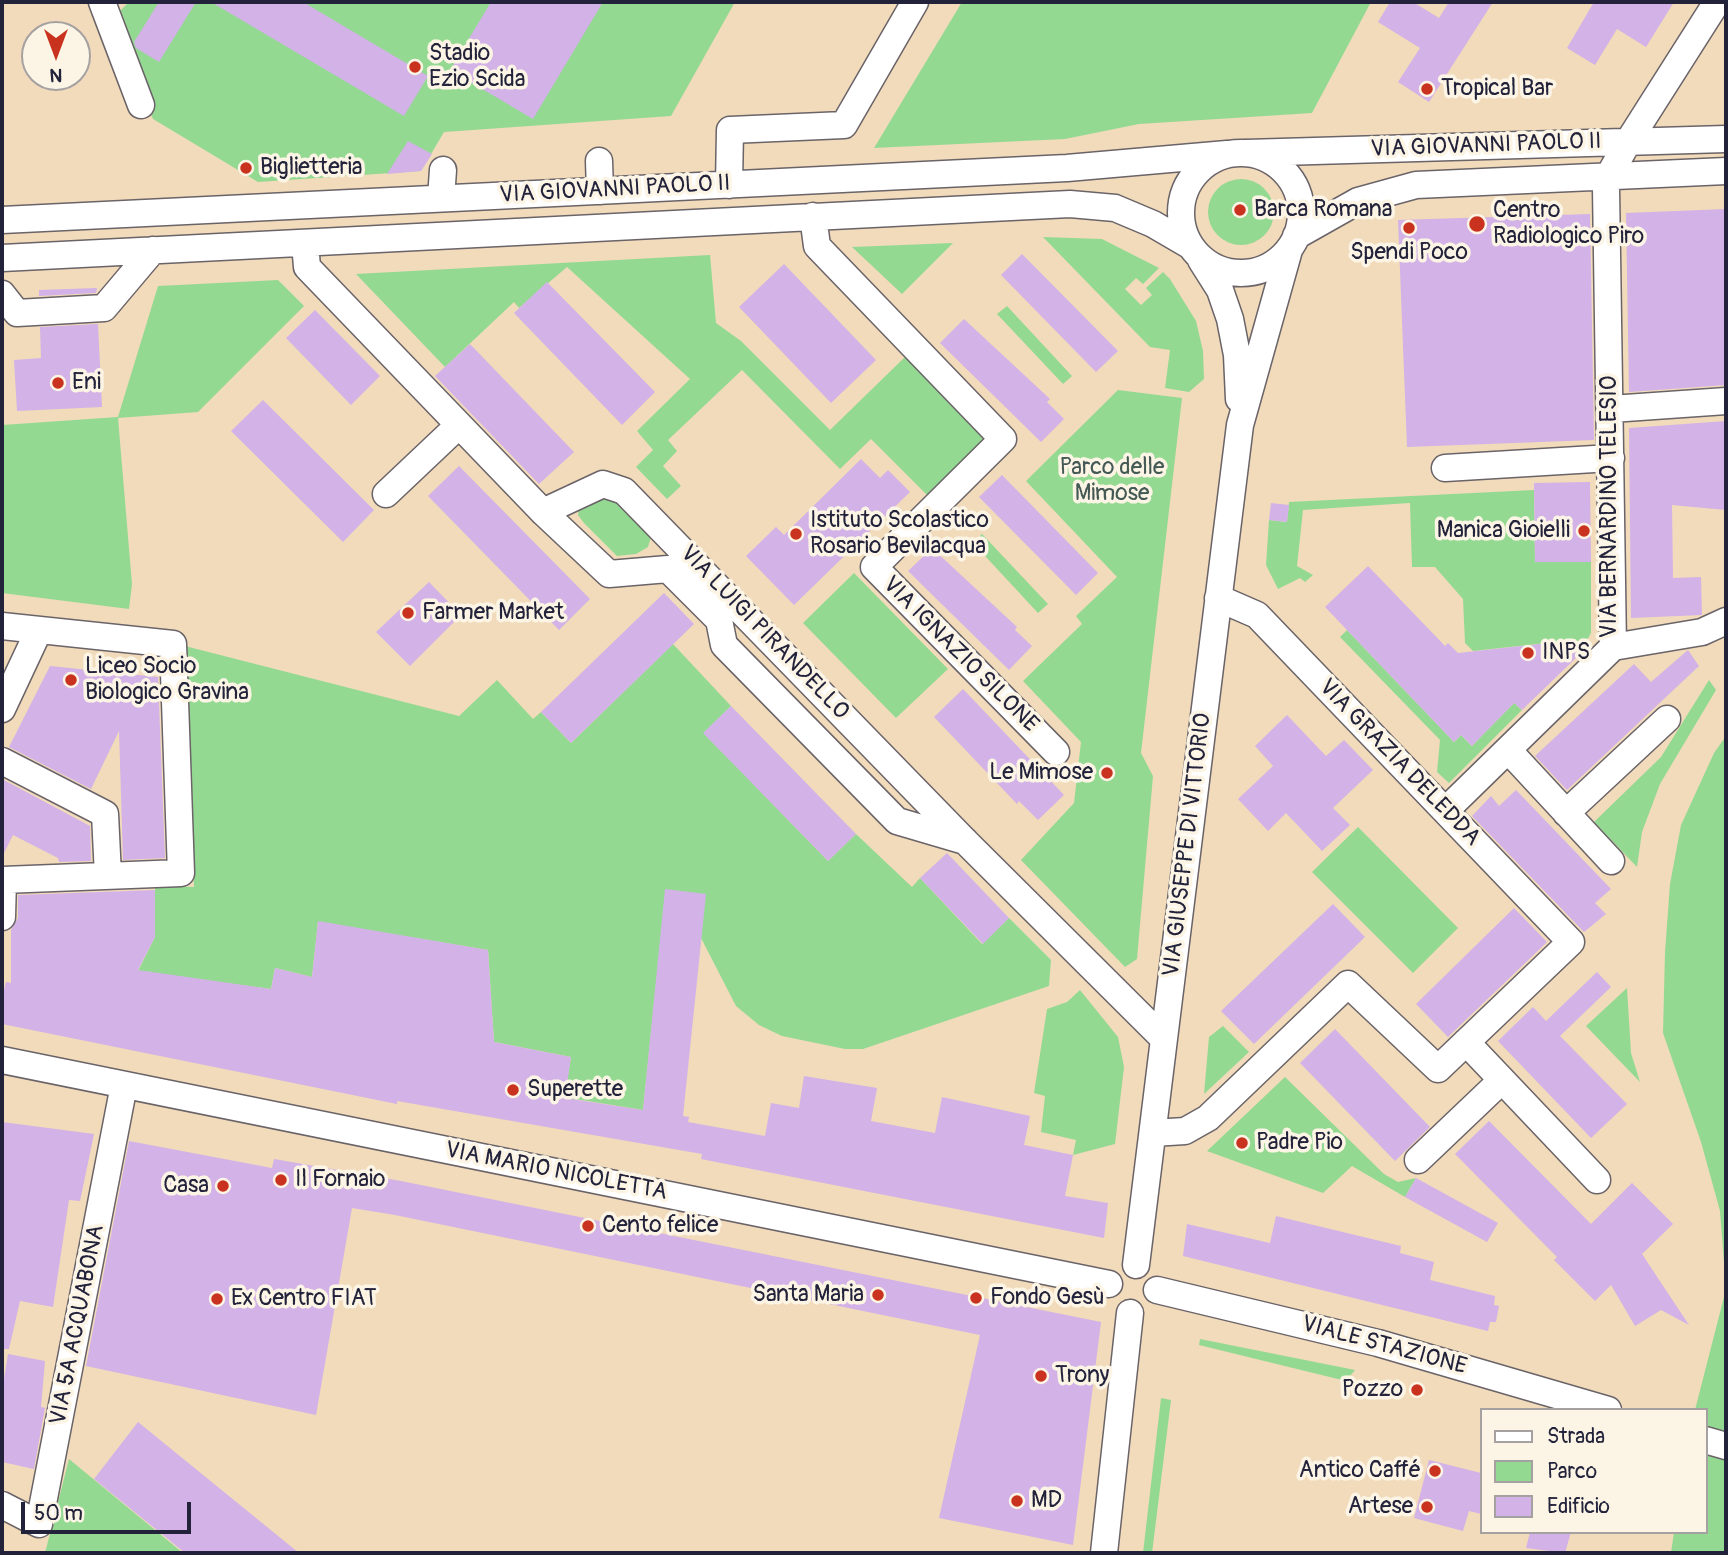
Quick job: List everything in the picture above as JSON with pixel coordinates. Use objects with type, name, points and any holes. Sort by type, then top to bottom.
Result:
[{"type":"street","points":[[102,2],[141,105]]},
{"type":"street","points":[[729,185],[730,130],[844,125],[915,2]]},
{"type":"street","points":[[1608,177],[1717,2]]},
{"type":"street","name":"VIA GIOVANNI PAOLO II","points":[[2,220],[1067,168],[1236,153],[1726,139]]},
{"type":"street","points":[[1236,153],[1276,164],[1288,175],[1301,205],[1240,425],[1237,355],[1230,319],[1220,290],[1193,250],[1180,214],[1185,190],[1198,170],[1236,153]]},
{"type":"street","points":[[600,161],[600,191]]},
{"type":"street","points":[[441,198],[443,170]]},
{"type":"street","name":"VIA GIOVANNI PAOLO II","points":[[1292,243],[1357,201],[1416,185],[1726,171]]},
{"type":"street","name":"VIA BERNARDINO TELESIO","points":[[1446,810],[1613,647],[1606,197],[1608,177]]},
{"type":"street","name":"VIA GIOVANNI PAOLO II","points":[[2,258],[1070,204],[1115,208],[1153,224],[1193,250]]},
{"type":"street","name":"VIA IGNAZIO SILONE","points":[[813,216],[817,246],[1003,439],[874,567],[1056,752]]},
{"type":"street","name":"VIA LUIGI PIRANDELLO","points":[[305,243],[307,267],[543,512],[610,575],[668,569],[719,620],[724,645],[897,821],[965,841]]},
{"type":"street","points":[[1193,250],[1221,270],[1244,273],[1261,270],[1292,243]]},
{"type":"street","points":[[2,294],[18,313],[104,308],[153,250]]},
{"type":"street","points":[[1611,410],[1726,401]]},
{"type":"street","points":[[387,494],[459,425]]},
{"type":"street","name":"VIA GIUSEPPE DI VITTORIO","points":[[1136,1265],[1240,425]]},
{"type":"street","points":[[1445,468],[1611,458]]},
{"type":"street","name":"VIA LUIGI PIRANDELLO","points":[[543,512],[603,484],[624,491],[965,841],[1164,1039]]},
{"type":"street","name":"VIA GRAZIA DELEDDA","points":[[1218,598],[1257,615],[1570,942],[1466,1042]]},
{"type":"street","points":[[1613,647],[1702,632],[1726,621]]},
{"type":"street","points":[[2,626],[173,644],[181,873],[3,880],[2,916]]},
{"type":"street","points":[[2,709],[39,630]]},
{"type":"street","points":[[1566,813],[1667,719]]},
{"type":"street","points":[[1508,750],[1611,861]]},
{"type":"street","points":[[2,761],[105,814],[108,876]]},
{"type":"street","points":[[1153,1133],[1185,1131],[1208,1118],[1348,984],[1438,1069],[1466,1042],[1597,1180]]},
{"type":"street","name":"VIA MARIO NICOLETTA","points":[[2,1060],[1110,1284]]},
{"type":"street","points":[[1418,1160],[1502,1080]]},
{"type":"street","name":"VIA 5A ACQUABONA","points":[[2,1505],[39,1524],[124,1085]]},
{"type":"street","points":[[1136,1265],[1154,1276],[1156,1298],[1145,1310],[1130,1313],[1116,1306],[1109,1292],[1110,1284],[1116,1272],[1136,1265]]},
{"type":"street","name":"VIALE STAZIONE","points":[[1157,1290],[1378,1343],[1601,1408]]},
{"type":"street","points":[[1104,1553],[1130,1313]]},
{"type":"street","points":[[1707,1441],[1726,1446]]},
{"type":"green space","name":"Stadio Ezio Scida","points":[[129,2],[735,2],[671,116],[444,132],[421,171],[258,182],[153,119],[112,19]]},
{"type":"green space","points":[[962,2],[1371,2],[1312,113],[1139,124],[1065,139],[874,148]]},
{"type":"green space","points":[[1241,179],[1254,181],[1269,194],[1274,212],[1272,225],[1259,240],[1241,245],[1228,243],[1213,230],[1208,212],[1210,199],[1223,184]]},
{"type":"green space","points":[[1043,237],[1102,239],[1159,268],[1143,284],[1136,278],[1125,289],[1141,305],[1152,295],[1146,288],[1163,272],[1170,279],[1196,321],[1203,351],[1204,379],[1189,392],[1165,388],[1170,350],[1150,347]]},
{"type":"green space","points":[[953,243],[902,294],[852,247]]},
{"type":"green space","points":[[710,255],[716,323],[741,341],[830,430],[906,356],[987,440],[928,496],[871,439],[840,469],[742,370],[668,440],[677,451],[663,466],[681,486],[667,499],[636,467],[653,450],[637,431],[690,379],[567,267],[519,308],[514,302],[445,367],[356,274]]},
{"type":"green space","points":[[278,280],[304,306],[198,412],[118,418],[132,584],[129,609],[2,593],[2,425],[118,417],[158,286]]},
{"type":"green space","points":[[1007,306],[1072,376],[1063,384],[997,314]]},
{"type":"green space","name":"Parco delle Mimose","points":[[1118,390],[1182,398],[1141,753],[1153,776],[1137,959],[1125,967],[1021,860],[1074,803],[1081,742],[1023,681],[1082,624],[1076,616],[1117,577],[1026,481]]},
{"type":"green space","points":[[1534,490],[1535,562],[1591,562],[1591,633],[1579,655],[1566,641],[1473,651],[1465,643],[1463,599],[1435,567],[1412,567],[1410,503],[1303,510],[1297,566],[1313,575],[1305,582],[1300,578],[1278,589],[1266,565],[1269,520],[1287,522],[1289,502]]},
{"type":"green space","points":[[602,496],[620,502],[651,537],[648,547],[636,554],[617,556],[584,523],[578,515],[579,508]]},
{"type":"green space","points":[[982,534],[1048,604],[1038,613],[973,543]]},
{"type":"green space","points":[[854,573],[948,669],[896,718],[803,623]]},
{"type":"green space","points":[[1347,630],[1454,742],[1461,735],[1472,746],[1514,703],[1522,710],[1449,783],[1437,772],[1440,740],[1340,637]]},
{"type":"green space","points":[[673,644],[731,706],[704,733],[828,861],[856,834],[912,887],[920,878],[982,944],[1009,918],[1051,960],[1049,986],[863,1049],[845,1049],[782,1036],[759,1025],[736,1006],[701,938],[666,889],[643,1110],[575,1099],[562,1111],[571,1057],[494,1042],[488,950],[318,922],[312,977],[275,968],[271,989],[138,971],[155,937],[155,886],[194,887],[181,645],[459,716],[497,680],[533,719],[541,712],[571,743]]},
{"type":"green space","points":[[1709,680],[1716,690],[1660,784],[1642,832],[1637,867],[1594,822],[1661,757]]},
{"type":"green space","points":[[1726,736],[1726,1289],[1720,1211],[1701,1142],[1663,1033],[1670,884],[1681,825],[1714,753]]},
{"type":"green space","points":[[1358,827],[1458,928],[1413,973],[1312,872]]},
{"type":"green space","points":[[1627,988],[1631,1053],[1640,1082],[1586,1026]]},
{"type":"green space","points":[[1080,990],[1118,1037],[1124,1067],[1115,1144],[1073,1155],[1076,1140],[1041,1132],[1045,1096],[1034,1093],[1047,1009],[1067,1002]]},
{"type":"green space","points":[[1223,1026],[1249,1052],[1204,1094],[1209,1037]]},
{"type":"green space","points":[[1285,1077],[1384,1174],[1398,1182],[1416,1178],[1405,1197],[1352,1166],[1323,1193],[1207,1151]]},
{"type":"green space","points":[[1726,1289],[1726,1553],[1671,1553],[1674,1534],[1707,1534],[1707,1408],[1696,1408]]},
{"type":"green space","points":[[1200,1339],[1355,1370],[1346,1381],[1199,1345]]},
{"type":"green space","points":[[1161,1398],[1171,1400],[1152,1553],[1143,1553]]},
{"type":"green space","points":[[69,1459],[183,1553],[45,1553]]},
{"type":"building","points":[[159,2],[196,2],[159,62],[136,48],[134,42]]},
{"type":"building","points":[[211,2],[303,2],[428,76],[404,116]]},
{"type":"building","points":[[491,2],[603,2],[533,119],[450,70]]},
{"type":"building","points":[[1390,2],[1413,2],[1439,18],[1449,2],[1493,2],[1429,102],[1398,82],[1420,48],[1378,22]]},
{"type":"building","points":[[1594,2],[1674,2],[1646,47],[1617,29],[1595,65],[1567,48]]},
{"type":"building","points":[[408,141],[432,154],[421,171],[387,174]]},
{"type":"building","points":[[1726,209],[1726,385],[1629,392],[1626,213]]},
{"type":"building","points":[[1590,214],[1594,440],[1407,447],[1398,220]]},
{"type":"building","points":[[1022,254],[1118,351],[1096,372],[1001,275]]},
{"type":"building","points":[[784,264],[876,360],[831,403],[739,307]]},
{"type":"building","points":[[547,282],[655,392],[622,425],[514,313]]},
{"type":"building","points":[[97,288],[96,293],[39,296],[39,290]]},
{"type":"building","points":[[315,310],[380,376],[351,405],[286,338]]},
{"type":"building","points":[[964,319],[1050,399],[1047,402],[1064,419],[1041,442],[940,343]]},
{"type":"building","name":"Eni","points":[[98,324],[102,407],[17,411],[14,360],[41,358],[40,327]]},
{"type":"building","points":[[470,344],[574,452],[539,484],[435,376]]},
{"type":"building","points":[[263,400],[374,510],[343,542],[231,431]]},
{"type":"building","points":[[1726,421],[1726,510],[1672,505],[1673,578],[1701,577],[1702,615],[1631,618],[1629,428]]},
{"type":"building","points":[[861,459],[880,478],[888,470],[910,492],[794,605],[746,556],[776,527],[784,535]]},
{"type":"building","points":[[459,466],[590,599],[559,630],[428,496]]},
{"type":"building","points":[[1002,475],[1098,573],[1076,595],[979,497]]},
{"type":"building","points":[[1590,482],[1591,562],[1535,562],[1534,483]]},
{"type":"building","points":[[1271,503],[1289,505],[1287,522],[1269,520]]},
{"type":"building","points":[[932,548],[1017,627],[1015,630],[1032,646],[1009,670],[908,571]]},
{"type":"building","name":"INPS","points":[[1368,566],[1445,646],[1448,643],[1458,653],[1566,641],[1579,655],[1522,710],[1514,703],[1472,746],[1461,735],[1454,742],[1325,607]]},
{"type":"building","points":[[429,582],[461,615],[410,666],[376,632]]},
{"type":"building","points":[[664,593],[694,624],[571,743],[541,712]]},
{"type":"building","points":[[1688,650],[1699,666],[1567,790],[1535,756],[1634,664],[1651,682]]},
{"type":"building","points":[[50,666],[158,677],[165,858],[123,860],[119,731],[91,789],[9,747]]},
{"type":"building","points":[[963,689],[1064,795],[1038,820],[1019,801],[1017,804],[934,717]]},
{"type":"building","points":[[731,706],[856,834],[828,861],[703,733]]},
{"type":"building","points":[[1287,715],[1326,756],[1344,740],[1373,770],[1333,808],[1350,825],[1322,851],[1286,813],[1268,831],[1238,799],[1273,766],[1255,746]]},
{"type":"building","points":[[2,779],[90,826],[91,861],[59,862],[58,858],[13,835],[2,857]]},
{"type":"building","points":[[1516,790],[1611,889],[1595,903],[1606,914],[1584,932],[1472,816],[1491,796],[1499,806]]},
{"type":"building","points":[[947,853],[1009,918],[983,944],[920,878]]},
{"type":"building","points":[[665,889],[706,894],[683,1116],[689,1117],[688,1122],[765,1136],[771,1103],[799,1108],[804,1076],[877,1088],[871,1121],[935,1133],[942,1097],[1030,1116],[1024,1145],[1073,1155],[1065,1196],[1108,1203],[1104,1238],[701,1159],[702,1154],[397,1101],[397,1104],[2,1024],[2,998],[6,982],[11,983],[11,930],[18,918],[18,895],[155,890],[155,937],[138,970],[271,989],[275,968],[312,977],[318,921],[488,950],[494,1042],[571,1057],[565,1098],[643,1110]]},
{"type":"building","points":[[1333,904],[1365,937],[1254,1044],[1221,1011]]},
{"type":"building","points":[[1514,908],[1547,942],[1448,1037],[1416,1004]]},
{"type":"building","points":[[1597,972],[1611,987],[1560,1036],[1627,1104],[1591,1138],[1498,1041],[1533,1007],[1546,1021]]},
{"type":"building","points":[[1335,1029],[1430,1127],[1395,1161],[1300,1063]]},
{"type":"building","points":[[1489,1121],[1591,1224],[1632,1183],[1673,1224],[1642,1254],[1689,1325],[1661,1310],[1635,1326],[1611,1285],[1595,1301],[1554,1260],[1557,1257],[1455,1154]]},
{"type":"building","points":[[2,1122],[94,1134],[80,1201],[69,1200],[53,1307],[20,1301],[9,1349],[2,1349]]},
{"type":"building","points":[[129,1141],[272,1168],[274,1159],[401,1181],[1101,1322],[1073,1545],[939,1518],[980,1335],[395,1215],[352,1208],[316,1415],[86,1366]]},
{"type":"building","points":[[1416,1178],[1498,1223],[1487,1242],[1405,1197]]},
{"type":"building","points":[[1276,1216],[1401,1246],[1400,1253],[1434,1262],[1430,1280],[1495,1296],[1494,1305],[1499,1306],[1496,1322],[1490,1322],[1488,1331],[1183,1256],[1187,1224],[1270,1243]]},
{"type":"building","points":[[8,1354],[45,1361],[41,1407],[45,1408],[34,1469],[2,1462],[2,1391]]},
{"type":"building","points":[[138,1422],[299,1553],[185,1553],[94,1479]]},
{"type":"building","points":[[1429,1460],[1480,1473],[1480,1514],[1469,1511],[1463,1531],[1414,1518]]},
{"type":"building","points":[[1530,1534],[1570,1534],[1565,1553],[1526,1548]]},
{"type":"place","name":"Stadio Ezio Scida","points":[[415,67]]},
{"type":"place","name":"Tropical Bar","points":[[1427,89]]},
{"type":"place","name":"Biglietteria","points":[[246,168]]},
{"type":"place","name":"Barca Romana","points":[[1240,210]]},
{"type":"place","name":"Centro Radiologico Piro","points":[[1477,224]]},
{"type":"place","name":"Spendi Poco","points":[[1409,228]]},
{"type":"place","name":"Eni","points":[[58,383]]},
{"type":"place","name":"Manica Gioielli","points":[[1584,531]]},
{"type":"place","name":"Istituto Scolastico Rosario Bevilacqua","points":[[796,534]]},
{"type":"place","name":"Farmer Market","points":[[408,613]]},
{"type":"place","name":"INPS","points":[[1528,653]]},
{"type":"place","name":"Liceo Socio Biologico Gravina","points":[[71,680]]},
{"type":"place","name":"Le Mimose","points":[[1107,773]]},
{"type":"place","name":"Superette","points":[[513,1090]]},
{"type":"place","name":"Padre Pio","points":[[1242,1143]]},
{"type":"place","name":"Il Fornaio","points":[[281,1180]]},
{"type":"place","name":"Casa","points":[[223,1186]]},
{"type":"place","name":"Cento felice","points":[[588,1226]]},
{"type":"place","name":"Santa Maria","points":[[878,1295]]},
{"type":"place","name":"Fondo Gesù","points":[[976,1298]]},
{"type":"place","name":"Ex Centro FIAT","points":[[217,1299]]},
{"type":"place","name":"Trony","points":[[1041,1376]]},
{"type":"place","name":"Pozzo","points":[[1417,1390]]},
{"type":"place","name":"Antico Caffé","points":[[1435,1471]]},
{"type":"place","name":"MD","points":[[1017,1501]]},
{"type":"place","name":"Artese","points":[[1427,1507]]}]
